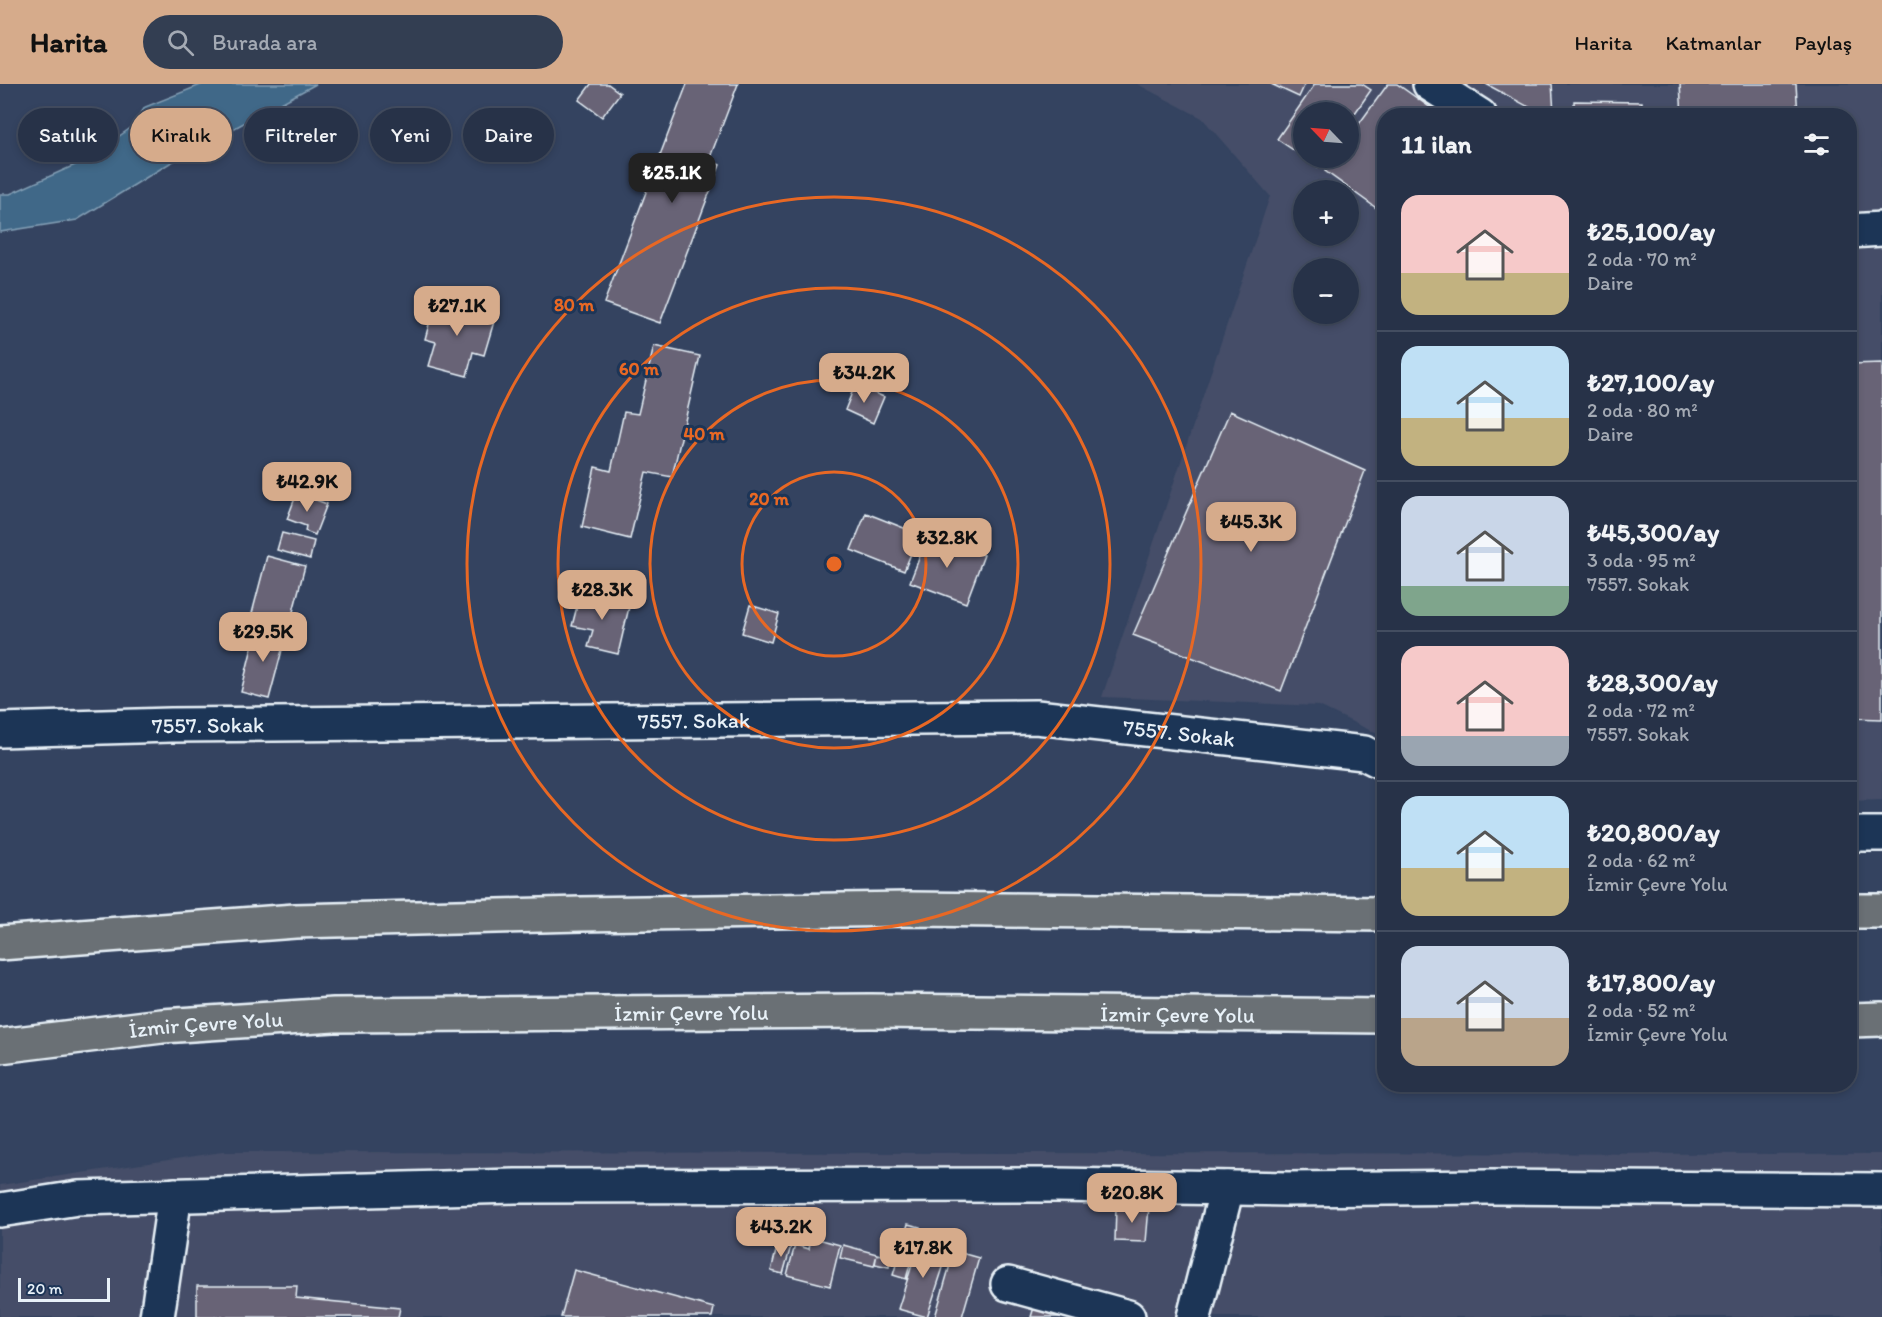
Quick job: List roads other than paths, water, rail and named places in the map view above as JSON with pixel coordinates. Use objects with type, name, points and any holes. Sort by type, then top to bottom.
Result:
[{"type":"highway","points":[[0,943],[295,921],[581,914],[910,909],[1377,914]]},
{"type":"highway","points":[[1857,911],[1882,911]]},
{"type":"highway","name":"İzmir Çevre Yolu","points":[[0,1046],[162,1026],[334,1015],[883,1011],[1377,1016]]},
{"type":"highway","points":[[1857,1020],[1882,1019]]},
{"type":"street","points":[[1430,84],[1468,108]]},
{"type":"street","points":[[1857,231],[1882,230]]},
{"type":"street","name":"7557. Sokak","points":[[0,730],[171,725],[1036,717],[1364,753],[1377,760]]},
{"type":"street","points":[[1857,834],[1882,834]]},
{"type":"street","points":[[0,1210],[78,1198],[514,1186],[1056,1185],[1227,1188],[1882,1190]]},
{"type":"street","points":[[1194,1317],[1227,1188]]},
{"type":"street","points":[[157,1317],[175,1195]]},
{"type":"street","points":[[1008,1284],[1128,1317]]}]
